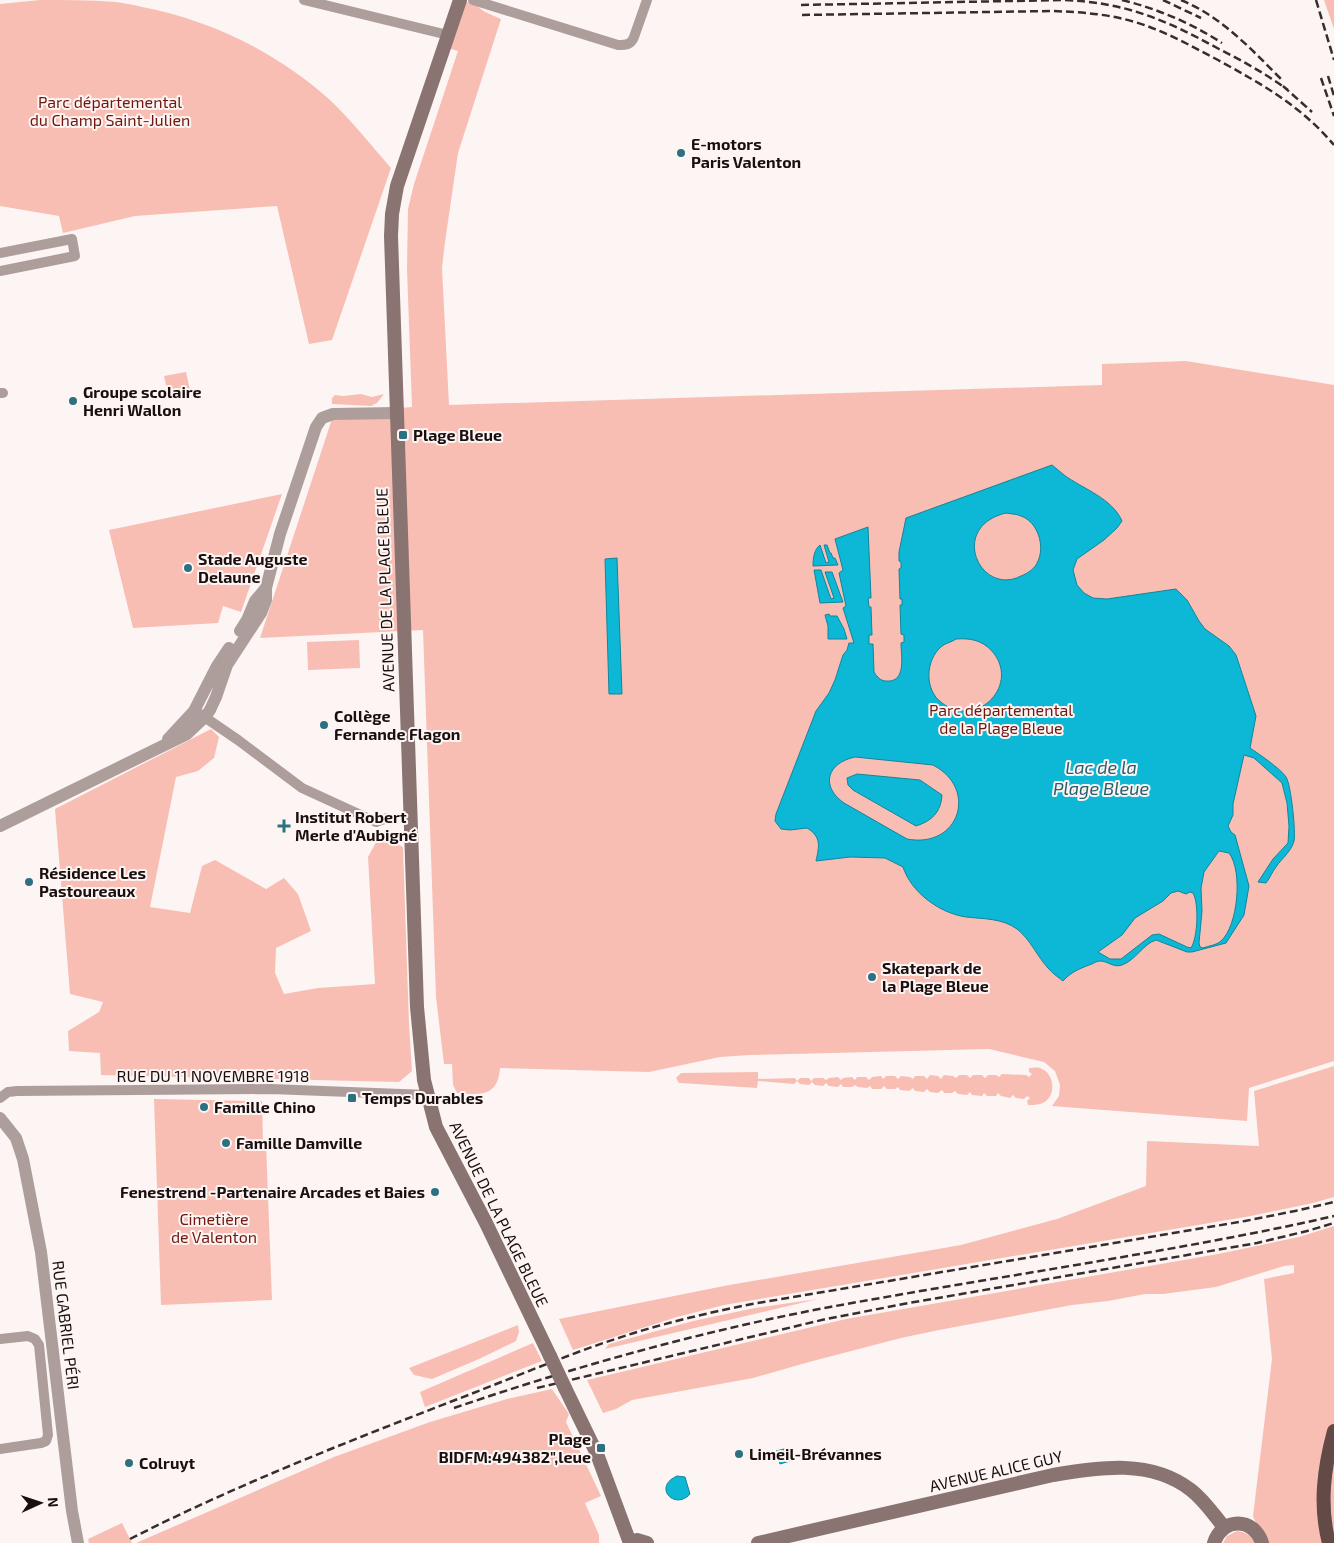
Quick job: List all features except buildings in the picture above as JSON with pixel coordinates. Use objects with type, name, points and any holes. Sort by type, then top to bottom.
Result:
[{"type":"highway","points":[[1329,1543],[1325,1529],[1322,1498],[1327,1458],[1334,1431]]},
{"type":"main road","name":"AVENUE DE LA PLAGE BLEUE","points":[[460,0],[397,186],[392,214],[391,236],[417,1007],[424,1080],[436,1127],[486,1223],[597,1454],[617,1507],[636,1542]]},
{"type":"main road","name":"AVENUE ALICE GUY","points":[[758,1543],[1053,1475],[1088,1469],[1120,1467],[1149,1471],[1172,1478],[1192,1491],[1211,1510],[1224,1527]]},
{"type":"main road","points":[[1214,1543],[1224,1527],[1234,1524],[1245,1524],[1253,1528],[1260,1536],[1262,1543]]},
{"type":"street","points":[[304,0],[448,36]]},
{"type":"street","points":[[477,1],[618,45],[625,45],[632,42],[647,0]]},
{"type":"street","points":[[0,253],[72,239],[75,256],[0,271]]},
{"type":"street","points":[[0,826],[187,734],[200,714],[216,697],[227,665],[261,613],[266,600],[266,588],[280,534],[316,426],[322,418],[333,414],[396,413]]},
{"type":"street","points":[[200,714],[265,759],[302,788],[376,822],[387,818]]},
{"type":"street","name":"RUE DU 11 NOVEMBRE 1918","points":[[0,1098],[8,1092],[17,1091],[271,1089],[428,1095]]},
{"type":"street","name":"RUE GABRIEL PÉRI","points":[[0,1118],[16,1138],[23,1159],[41,1252],[71,1502],[78,1543]]},
{"type":"street","points":[[0,1339],[28,1336],[35,1338],[39,1345],[48,1434],[46,1440],[41,1444],[0,1449]]},
{"type":"street","points":[[44,1389],[57,1387]]},
{"type":"green space","name":"Parc départemental du Champ Saint-Julien","points":[[40,0],[88,0],[123,3],[193,20],[218,30],[266,53],[310,83],[338,108],[369,142],[391,168],[332,340],[309,344],[277,206],[135,216],[63,233],[59,216],[0,206],[0,4]]},
{"type":"green space","points":[[1324,0],[1334,0],[1334,29]]},
{"type":"green space","name":"Parc départemental de la Plage Bleue","points":[[467,2],[473,3],[485,12],[501,19],[458,153],[445,242],[442,268],[449,405],[1102,385],[1102,364],[1186,361],[1334,385],[1334,1061],[1249,1088],[1247,1121],[1052,1106],[1059,1096],[1060,1085],[1055,1071],[1044,1062],[989,1049],[720,1057],[649,1072],[500,1068],[499,1077],[492,1089],[480,1094],[457,1093],[453,1085],[452,1064],[444,1064],[436,997],[423,630],[260,638],[332,419],[375,410],[412,407],[407,269],[408,209],[414,184],[458,51],[448,48],[464,3]]},
{"type":"green space","points":[[186,372],[190,390],[168,394],[164,376]]},
{"type":"green space","points":[[361,394],[372,397],[384,394],[377,403],[371,406],[332,404],[332,398],[335,395]]},
{"type":"green space","name":"Stade Auguste Delaune","points":[[282,494],[241,612],[223,606],[218,623],[133,628],[109,530]]},
{"type":"green space","points":[[359,640],[360,668],[308,670],[307,642]]},
{"type":"green space","points":[[211,729],[219,737],[214,758],[198,771],[176,777],[150,907],[190,913],[202,866],[215,860],[266,889],[284,878],[298,894],[311,931],[276,948],[275,973],[284,994],[318,988],[375,984],[368,857],[380,835],[403,847],[412,1071],[399,1082],[101,1075],[100,1053],[69,1051],[68,1031],[99,1012],[103,1002],[70,994],[55,809]]},
{"type":"green space","points":[[1334,1066],[1334,1197],[1251,1216],[724,1305],[677,1317],[573,1350],[559,1319],[724,1286],[961,1245],[1057,1219],[1146,1186],[1147,1141],[1259,1146],[1254,1091]]},
{"type":"green space","points":[[1029,1068],[1040,1068],[1051,1078],[1052,1093],[1046,1101],[1040,1104],[1028,1105],[1027,1101],[1030,1098],[1027,1096],[1024,1099],[1016,1098],[1013,1095],[1010,1098],[1001,1096],[998,1093],[996,1096],[987,1096],[984,1093],[982,1096],[972,1095],[970,1092],[967,1095],[958,1094],[955,1091],[944,1093],[942,1090],[938,1093],[930,1092],[927,1089],[924,1092],[915,1091],[913,1088],[909,1091],[900,1090],[898,1087],[887,1089],[884,1086],[881,1089],[872,1089],[870,1086],[867,1088],[855,1085],[843,1087],[841,1084],[838,1087],[829,1086],[826,1083],[823,1086],[815,1085],[812,1082],[809,1085],[800,1084],[797,1081],[800,1078],[809,1078],[811,1081],[814,1078],[826,1080],[838,1077],[841,1080],[852,1077],[855,1080],[857,1077],[866,1077],[869,1080],[872,1077],[881,1076],[883,1079],[886,1076],[895,1076],[898,1079],[901,1076],[910,1077],[913,1079],[915,1076],[924,1076],[927,1079],[930,1075],[938,1076],[941,1079],[944,1075],[956,1078],[959,1075],[967,1075],[970,1078],[973,1075],[982,1075],[985,1078],[988,1075],[999,1077],[1002,1074],[1026,1075],[1029,1077],[1032,1074],[1029,1072]]},
{"type":"green space","points":[[758,1072],[758,1079],[795,1078],[797,1081],[794,1084],[758,1081],[757,1088],[679,1083],[676,1078],[681,1073]]},
{"type":"green space","name":"Cimetière de Valenton","points":[[154,1099],[262,1101],[263,1143],[266,1143],[272,1300],[161,1305]]},
{"type":"green space","points":[[1334,1226],[1334,1543],[1264,1543],[1253,1516],[1272,1359],[1264,1279],[1294,1273],[1294,1265],[1284,1266],[1216,1287],[1163,1294],[1145,1294],[1072,1305],[901,1338],[753,1378],[632,1400],[616,1409],[603,1413],[587,1380],[846,1319],[1218,1254],[1299,1237]]},
{"type":"green space","points":[[818,1299],[605,1349],[609,1344],[693,1321],[755,1308]]},
{"type":"green space","points":[[518,1325],[519,1332],[516,1341],[432,1379],[414,1375],[409,1368]]},
{"type":"green space","points":[[533,1343],[542,1361],[425,1407],[420,1392]]},
{"type":"green space","points":[[552,1389],[569,1414],[566,1422],[601,1496],[585,1503],[599,1535],[599,1543],[136,1543],[334,1457],[430,1422],[507,1399]]},
{"type":"green space","points":[[122,1523],[132,1543],[89,1543],[88,1539]]},
{"type":"green space","points":[[1237,1531],[1248,1534],[1255,1543],[1223,1543],[1227,1536]]},
{"type":"water","name":"Lac de la Plage Bleue","points":[[1052,465],[1064,475],[1104,500],[1122,521],[1104,540],[1077,559],[1073,570],[1077,585],[1084,593],[1093,598],[1107,599],[1176,589],[1187,600],[1205,629],[1229,646],[1236,655],[1256,716],[1250,748],[1275,766],[1288,781],[1294,819],[1294,841],[1266,883],[1258,882],[1273,859],[1288,843],[1287,803],[1282,783],[1254,758],[1244,755],[1233,804],[1233,815],[1228,826],[1235,835],[1249,886],[1244,915],[1226,943],[1187,952],[1156,940],[1147,945],[1127,963],[1116,966],[1103,961],[1097,961],[1075,971],[1063,981],[1050,970],[1026,938],[1011,925],[999,921],[956,915],[936,906],[912,885],[903,867],[885,858],[850,857],[816,861],[818,843],[812,831],[807,828],[781,829],[775,821],[776,814],[816,711],[829,693],[849,643],[854,643],[843,608],[846,606],[839,573],[843,570],[835,539],[868,527],[871,598],[868,598],[869,607],[871,607],[872,635],[869,635],[869,644],[873,644],[875,674],[882,680],[893,680],[900,673],[902,661],[901,643],[904,642],[904,635],[901,634],[900,605],[902,605],[902,599],[900,599],[899,569],[901,568],[901,562],[899,561],[899,552],[906,518]],"holes":[[[1006,513],[1019,515],[1032,523],[1036,529],[1041,548],[1037,564],[1029,572],[1006,580],[993,577],[983,569],[976,558],[974,545],[978,532],[988,521]],[[956,639],[971,639],[991,650],[999,663],[1001,676],[999,688],[992,699],[981,707],[969,711],[956,710],[942,703],[936,697],[932,691],[929,675],[932,659],[942,646]],[[855,757],[933,765],[947,775],[956,788],[959,802],[957,815],[950,826],[939,835],[925,840],[907,839],[844,803],[836,796],[830,783],[830,776],[838,764]],[[1219,851],[1229,853],[1236,872],[1237,898],[1235,911],[1227,934],[1221,941],[1203,948],[1200,947],[1199,943],[1202,911],[1201,888],[1204,872]],[[1178,891],[1186,894],[1193,893],[1197,920],[1191,948],[1159,934],[1152,935],[1121,959],[1110,959],[1098,952],[1122,935],[1135,918],[1163,901],[1171,893]]]},
{"type":"water","points":[[820,545],[826,563],[829,562],[824,545],[827,545],[838,565],[813,566],[814,554]]},
{"type":"water","points":[[617,558],[622,694],[609,694],[605,559]]},
{"type":"water","points":[[814,570],[821,570],[831,599],[834,598],[825,572],[832,572],[843,602],[820,603]]},
{"type":"water","points":[[829,614],[830,616],[837,616],[847,639],[828,639],[828,626],[825,615]]},
{"type":"water","points":[[857,774],[920,780],[942,795],[938,811],[927,821],[916,826],[853,790],[848,785],[847,778]]},
{"type":"water","points":[[788,1448],[793,1449],[794,1456],[790,1461],[780,1464],[776,1451]]},
{"type":"water","points":[[677,1476],[685,1477],[690,1494],[684,1499],[673,1499],[666,1491],[666,1486]]},
{"type":"railway","points":[[801,5],[1063,0],[1106,4],[1144,14],[1181,29],[1246,63],[1288,90]]},
{"type":"railway","points":[[1122,0],[1174,17],[1222,43]]},
{"type":"railway","points":[[1163,0],[1201,18]]},
{"type":"railway","points":[[1181,0],[1210,15],[1223,25],[1282,80]]},
{"type":"railway","points":[[1316,0],[1334,60]]},
{"type":"railway","points":[[802,15],[1052,11],[1094,14],[1125,19],[1167,34],[1250,78],[1308,118],[1334,145]]},
{"type":"railway","points":[[1328,76],[1334,96]]},
{"type":"railway","points":[[1321,78],[1334,116]]},
{"type":"railway","points":[[1283,86],[1312,112]]},
{"type":"railway","points":[[130,1539],[248,1483],[565,1357],[634,1333],[752,1304],[1245,1221],[1334,1202]]},
{"type":"railway","points":[[454,1408],[593,1364],[735,1327],[865,1301],[1195,1244],[1334,1216]]},
{"type":"railway","points":[[537,1388],[826,1319],[1257,1243],[1334,1223]]},
{"type":"place","name":"E-motors Paris Valenton","points":[[681,153]]},
{"type":"place","name":"Groupe scolaire Henri Wallon","points":[[73,401]]},
{"type":"place","name":"Plage Bleue","points":[[403,435]]},
{"type":"place","name":"Stade Auguste Delaune","points":[[188,568]]},
{"type":"place","name":"Collège Fernande Flagon","points":[[324,725]]},
{"type":"place","name":"Institut Robert Merle d'Aubigné","points":[[284,826]]},
{"type":"place","name":"Résidence Les Pastoureaux","points":[[29,882]]},
{"type":"place","name":"Skatepark de la Plage Bleue","points":[[872,977]]},
{"type":"place","name":"Temps Durables","points":[[352,1098]]},
{"type":"place","name":"Famille Chino","points":[[204,1107]]},
{"type":"place","name":"Famille Damville","points":[[226,1143]]},
{"type":"place","name":"Fenestrend -Partenaire Arcades et Baies","points":[[435,1192]]},
{"type":"place","name":"Plage BIDFM:494382\",leue","points":[[601,1448]]},
{"type":"place","name":"Limeil-Brévannes","points":[[739,1454]]},
{"type":"place","name":"Colruyt","points":[[129,1463]]}]
